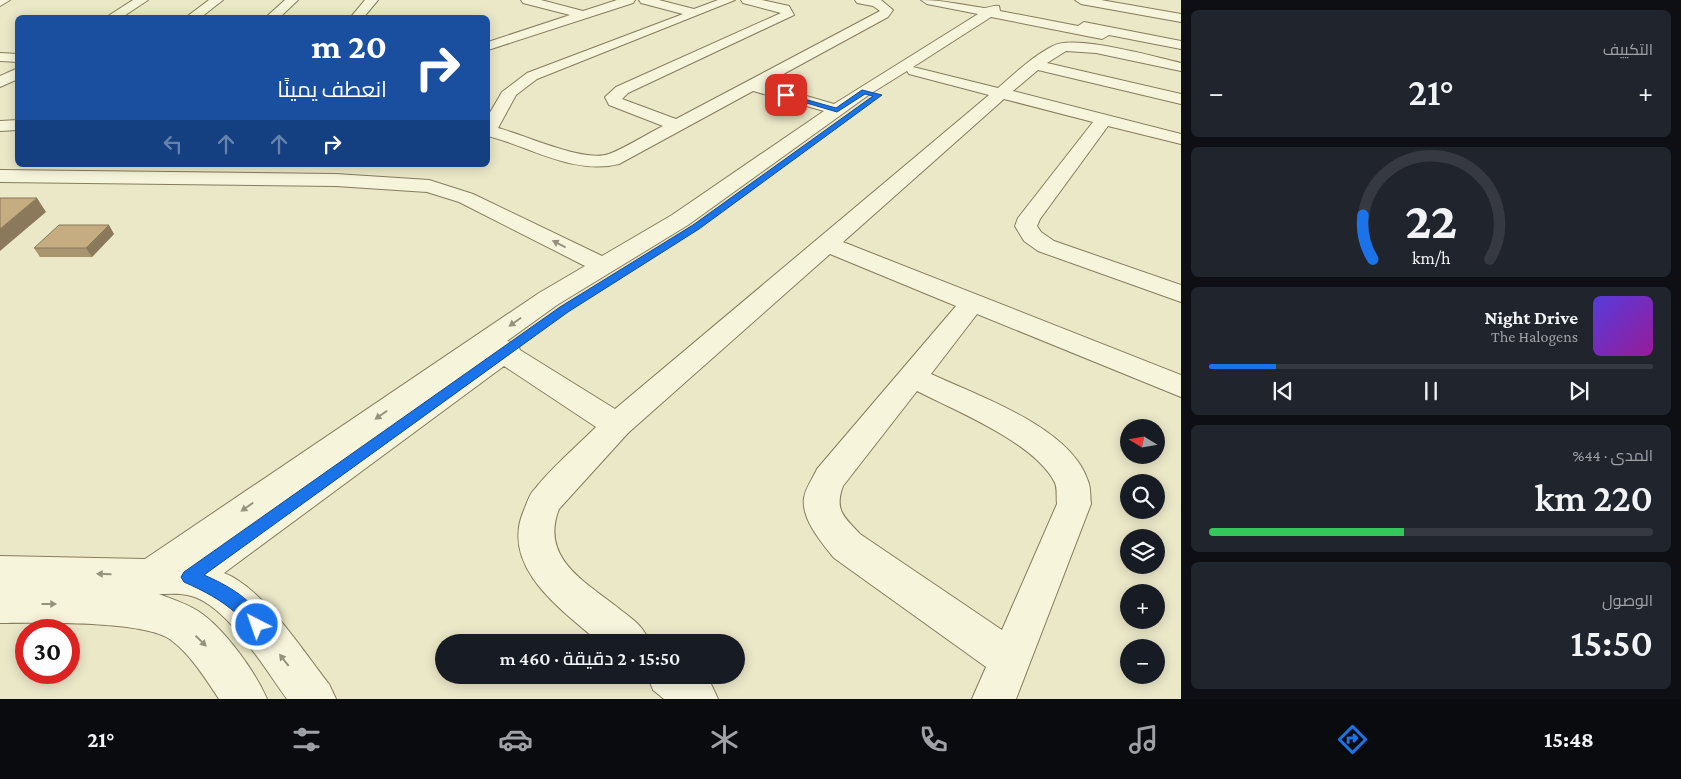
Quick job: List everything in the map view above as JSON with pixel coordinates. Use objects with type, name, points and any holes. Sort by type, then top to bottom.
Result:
[{"type":"street","points":[[0,2],[4,0]]},
{"type":"street","points":[[116,15],[142,0]]},
{"type":"street","points":[[196,15],[216,0]]},
{"type":"street","points":[[274,15],[292,0]]},
{"type":"street","points":[[281,15],[298,0]]},
{"type":"street","points":[[362,15],[372,0]]},
{"type":"street","points":[[527,0],[583,15]]},
{"type":"street","points":[[490,45],[630,0]]},
{"type":"street","points":[[645,0],[695,13]]},
{"type":"street","points":[[490,127],[510,92],[532,76],[729,0]]},
{"type":"street","points":[[678,125],[615,102],[613,97],[622,90],[788,15],[785,10],[747,0]]},
{"type":"street","points":[[490,131],[514,137],[576,160],[594,162],[612,160],[884,14],[887,10],[877,3],[861,0]]},
{"type":"street","points":[[927,0],[1181,45]]},
{"type":"street","points":[[951,0],[997,12],[1181,50]]},
{"type":"street","points":[[1081,0],[1181,18]]},
{"type":"street","points":[[152,575],[298,485],[504,353],[593,272],[680,220],[837,110],[914,71],[997,12]]},
{"type":"street","points":[[189,577],[298,485],[556,304],[696,227],[871,93],[997,12]]},
{"type":"street","points":[[619,634],[561,585],[546,568],[537,547],[536,523],[545,501],[617,425],[1001,93],[1059,48],[1075,47],[1181,67]]},
{"type":"street","points":[[0,57],[15,58]]},
{"type":"street","points":[[1035,65],[1181,99]]},
{"type":"street","points":[[914,71],[1181,139]]},
{"type":"street","points":[[0,82],[15,74]]},
{"type":"street","points":[[751,84],[837,110]]},
{"type":"street","points":[[1104,119],[1029,218],[1026,226],[1032,236],[1046,246],[1181,294]]},
{"type":"street","points":[[0,126],[15,125]]},
{"type":"street","points":[[0,176],[93,171],[203,183],[379,192],[416,196],[449,206],[593,272]]},
{"type":"street","points":[[0,188],[203,183],[341,172],[448,191],[466,198],[593,272]]},
{"type":"street","points":[[826,244],[1181,386]]},
{"type":"street","points":[[973,302],[829,480],[821,499],[827,523],[847,546],[1010,659]]},
{"type":"street","points":[[504,353],[617,425]]},
{"type":"street","points":[[912,377],[1025,433],[1053,454],[1071,479],[1074,504],[994,699]]},
{"type":"street","points":[[0,572],[189,577],[220,590],[246,610],[311,698]]},
{"type":"street","points":[[0,604],[79,605],[157,612],[184,625],[206,646],[245,699]]},
{"type":"street","points":[[678,684],[696,699]]},
{"type":"building","points":[[0,198],[37,198],[0,229]]},
{"type":"building","points":[[59,225],[109,225],[86,248],[34,248]]},
{"type":"route","points":[[257,625],[246,610],[220,590],[189,577],[564,309],[696,227],[878,95],[864,91],[837,110],[786,95]]}]
